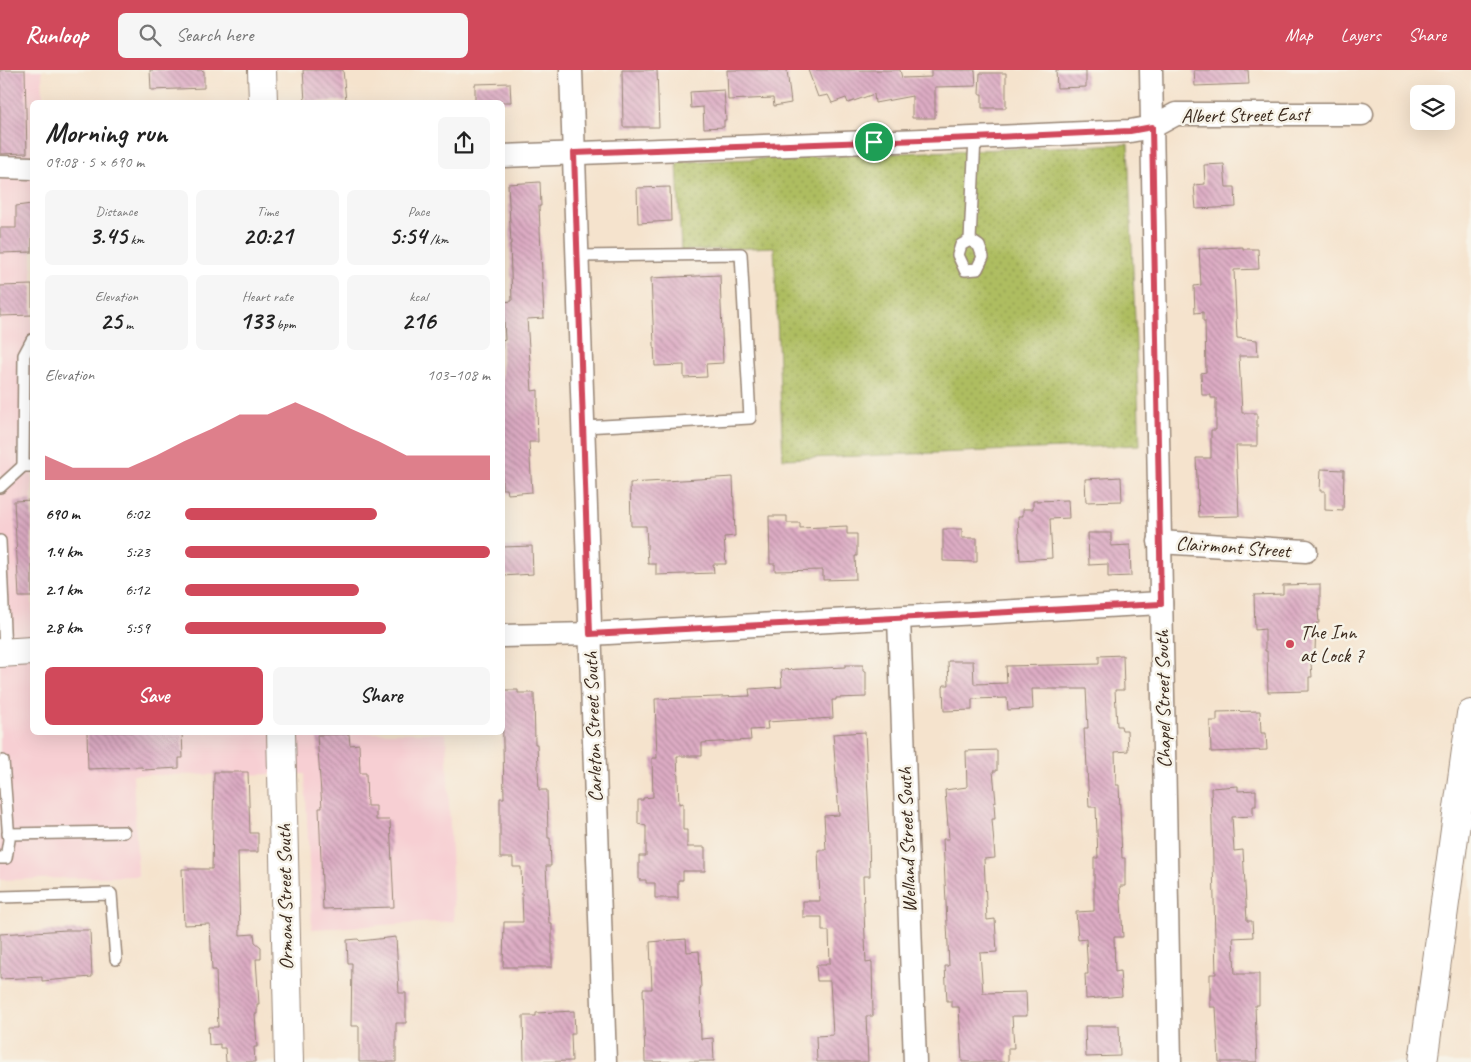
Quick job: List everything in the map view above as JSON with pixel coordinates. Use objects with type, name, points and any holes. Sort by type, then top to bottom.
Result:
[{"type":"street","points":[[262,70],[263,100]]},
{"type":"street","name":"Carleton Street South","points":[[571,70],[579,256],[605,1062]]},
{"type":"street","name":"Chapel Street South","points":[[1151,70],[1170,1062]]},
{"type":"street","name":"Albert Street East","points":[[505,156],[1130,131],[1152,127],[1176,114],[1362,114]]},
{"type":"street","points":[[0,167],[30,168]]},
{"type":"street","name":"Clairmont Street","points":[[1159,542],[1306,551]]},
{"type":"street","points":[[505,636],[590,634],[1161,604]]},
{"type":"street","name":"Welland Street South","points":[[899,618],[915,1062]]},
{"type":"street","points":[[2,653],[30,651]]},
{"type":"street","points":[[1423,1062],[1471,714]]},
{"type":"street","name":"Ormond Street South","points":[[281,735],[289,1062]]},
{"type":"lane","points":[[970,240],[974,138]]},
{"type":"lane","points":[[579,256],[741,254],[750,418],[584,427]]},
{"type":"lane","points":[[0,487],[28,466],[24,355],[30,344]]},
{"type":"lane","points":[[0,541],[2,653]]},
{"type":"lane","points":[[0,858],[6,858],[8,834],[3,761]]},
{"type":"lane","points":[[8,834],[124,832]]},
{"type":"lane","points":[[0,897],[111,894],[116,959]]},
{"type":"shaded area","points":[[0,70],[42,70],[43,100],[30,100],[30,735],[446,735],[454,921],[312,929],[305,774],[133,775],[138,876],[0,880]]},
{"type":"green space","points":[[1128,144],[1140,445],[783,459],[774,247],[681,251],[677,162]]},
{"type":"building","points":[[0,70],[25,70],[27,153],[0,154]]},
{"type":"building","points":[[150,70],[204,71],[204,88],[151,90]]},
{"type":"building","points":[[303,70],[343,70],[346,100],[305,100]]},
{"type":"building","points":[[622,70],[657,70],[659,127],[623,127]]},
{"type":"building","points":[[727,70],[787,70],[791,103],[774,106],[773,98],[728,100]]},
{"type":"building","points":[[808,70],[900,70],[902,78],[931,77],[931,70],[975,70],[976,86],[935,87],[935,118],[912,118],[912,96],[875,103],[874,94],[848,103],[846,98],[832,103],[828,95],[818,97]]},
{"type":"building","points":[[1056,70],[1086,70],[1086,87],[1057,88]]},
{"type":"building","points":[[1194,70],[1248,70],[1249,84],[1195,86]]},
{"type":"building","points":[[980,73],[1006,73],[1006,108],[982,108],[982,94],[979,94]]},
{"type":"building","points":[[510,83],[511,102],[505,102],[505,100],[475,100],[475,84]]},
{"type":"building","points":[[724,90],[726,120],[724,120],[724,127],[704,128],[703,107],[691,108],[690,92]]},
{"type":"building","points":[[1224,164],[1226,187],[1235,187],[1236,207],[1196,209],[1194,185],[1205,184],[1204,165]]},
{"type":"building","points":[[540,182],[541,206],[539,206],[544,318],[527,319],[532,391],[538,390],[538,442],[529,442],[532,492],[508,494],[507,489],[505,489],[505,302],[512,301],[508,184]]},
{"type":"building","points":[[670,187],[671,221],[638,223],[637,188]]},
{"type":"building","points":[[30,204],[30,252],[0,253],[0,228],[16,228],[16,206]]},
{"type":"building","points":[[1243,247],[1243,249],[1258,249],[1259,269],[1234,270],[1237,338],[1257,340],[1258,356],[1239,356],[1242,413],[1257,413],[1257,446],[1236,446],[1239,516],[1199,517],[1196,458],[1211,458],[1211,430],[1216,430],[1216,398],[1211,398],[1211,395],[1202,395],[1201,373],[1206,372],[1205,321],[1203,321],[1203,312],[1195,313],[1194,286],[1201,285],[1199,249]]},
{"type":"building","points":[[720,275],[723,363],[706,364],[707,377],[684,378],[684,365],[655,366],[651,278]]},
{"type":"building","points":[[30,285],[30,315],[0,316],[0,286]]},
{"type":"building","points":[[1321,469],[1344,470],[1343,511],[1325,510],[1325,491],[1320,491]]},
{"type":"building","points":[[733,477],[735,536],[724,537],[726,564],[713,564],[714,573],[656,575],[656,564],[648,564],[646,526],[631,526],[630,483]]},
{"type":"building","points":[[1121,477],[1122,501],[1086,502],[1085,479]]},
{"type":"building","points":[[30,500],[30,597],[19,597],[14,501]]},
{"type":"building","points":[[1068,500],[1069,518],[1050,519],[1052,558],[1020,560],[1018,516],[1023,516],[1023,509],[1033,509],[1033,501]]},
{"type":"building","points":[[769,516],[787,516],[787,523],[800,523],[800,528],[847,526],[847,534],[857,534],[857,556],[855,556],[856,579],[823,580],[823,570],[775,571],[775,564],[770,564]]},
{"type":"building","points":[[943,529],[962,529],[962,538],[977,538],[977,562],[943,561]]},
{"type":"building","points":[[1088,533],[1111,533],[1111,546],[1130,545],[1131,576],[1108,577],[1108,564],[1089,565]]},
{"type":"building","points":[[532,546],[533,574],[505,576],[505,547]]},
{"type":"building","name":"The Inn at Lock 7","points":[[1320,584],[1319,623],[1316,623],[1315,651],[1313,651],[1314,663],[1311,663],[1312,677],[1309,677],[1309,691],[1268,692],[1265,629],[1255,630],[1254,595],[1283,594],[1283,585]]},
{"type":"building","points":[[1123,655],[1124,690],[1115,690],[1117,726],[1121,726],[1122,730],[1127,730],[1128,751],[1115,752],[1116,785],[1119,785],[1122,858],[1125,858],[1125,886],[1120,886],[1123,937],[1114,937],[1115,972],[1120,971],[1122,996],[1086,999],[1085,974],[1088,974],[1086,939],[1078,940],[1076,912],[1094,911],[1094,858],[1098,858],[1096,807],[1089,807],[1084,728],[1088,728],[1086,689],[1032,689],[1033,709],[1008,710],[1007,698],[972,699],[972,710],[944,711],[943,688],[944,685],[949,685],[948,661],[973,661],[974,684],[1007,683],[1006,666],[1099,664],[1099,656]]},
{"type":"building","points":[[845,665],[863,665],[863,671],[866,671],[866,697],[836,698],[836,700],[832,700],[833,718],[767,722],[768,729],[750,730],[751,740],[702,743],[702,756],[677,756],[679,804],[683,803],[683,830],[687,830],[687,847],[705,847],[705,871],[683,871],[683,880],[678,880],[678,898],[655,898],[655,883],[646,883],[646,880],[639,880],[639,856],[646,856],[646,826],[638,824],[638,800],[653,797],[652,758],[657,758],[655,699],[750,696],[749,689],[782,687],[781,670],[845,667]]},
{"type":"building","points":[[505,690],[518,690],[518,693],[534,693],[535,744],[537,744],[539,790],[547,790],[548,838],[550,838],[551,866],[546,866],[549,923],[552,923],[552,967],[503,967],[504,922],[523,922],[521,867],[513,867],[513,858],[500,858],[500,798],[504,798],[503,735],[505,735]]},
{"type":"building","points":[[1260,711],[1261,733],[1266,733],[1267,750],[1211,752],[1210,721],[1217,721],[1217,712]]},
{"type":"building","points":[[865,732],[870,876],[863,876],[866,963],[872,962],[873,1016],[866,1016],[868,1062],[817,1062],[816,1036],[833,1035],[830,981],[817,981],[816,965],[830,963],[829,931],[822,931],[822,917],[803,917],[803,901],[820,901],[818,850],[826,850],[824,816],[839,815],[833,734]]},
{"type":"building","points":[[87,735],[182,735],[183,758],[179,758],[179,768],[143,770],[142,767],[88,769]]},
{"type":"building","points":[[317,735],[349,735],[350,745],[359,744],[360,773],[366,773],[367,806],[376,806],[376,820],[390,820],[394,907],[323,909],[319,808],[322,808]]},
{"type":"building","points":[[997,750],[997,771],[993,771],[996,802],[994,803],[995,819],[992,819],[995,858],[984,859],[987,920],[995,919],[997,952],[980,953],[983,993],[1026,992],[1027,1016],[1012,1016],[1014,1048],[1008,1048],[1008,1062],[962,1062],[959,1007],[952,1007],[952,1001],[947,1001],[945,966],[949,966],[943,839],[949,839],[945,790],[967,787],[966,751]]},
{"type":"building","points":[[214,772],[248,772],[250,833],[258,833],[258,852],[238,852],[240,935],[254,934],[255,942],[261,947],[261,959],[256,959],[259,1004],[257,1004],[257,1014],[255,1014],[257,1047],[254,1047],[255,1062],[226,1062],[225,1048],[220,1048],[220,1044],[209,1045],[208,1027],[218,1027],[216,970],[212,970],[210,924],[184,925],[182,869],[212,869]]},
{"type":"building","points":[[1238,786],[1238,791],[1256,790],[1256,806],[1253,806],[1253,816],[1232,817],[1234,851],[1243,850],[1247,921],[1252,921],[1253,937],[1233,938],[1235,974],[1259,974],[1259,1005],[1255,1005],[1257,1062],[1219,1062],[1216,1007],[1210,1007],[1210,974],[1216,974],[1211,788]]},
{"type":"building","points":[[90,930],[92,977],[42,981],[42,977],[0,979],[0,934]]},
{"type":"building","points":[[396,937],[399,993],[406,993],[406,1023],[396,1023],[396,1062],[359,1062],[359,1026],[351,1026],[352,963],[348,963],[347,940],[358,939],[360,941]]},
{"type":"building","points":[[686,939],[687,952],[699,951],[701,1039],[713,1038],[714,1061],[645,1062],[643,989],[652,989],[650,942]]},
{"type":"building","points":[[574,1011],[575,1034],[571,1034],[572,1061],[524,1062],[523,1016],[536,1016],[536,1013]]},
{"type":"building","points":[[1085,1026],[1119,1026],[1120,1056],[1086,1057]]},
{"type":"place","name":"The Inn at Lock 7","points":[[1290,644]]},
{"type":"route","points":[[1152,127],[1161,604],[590,634],[579,256],[574,153],[874,142],[1130,131],[1152,127]]}]
